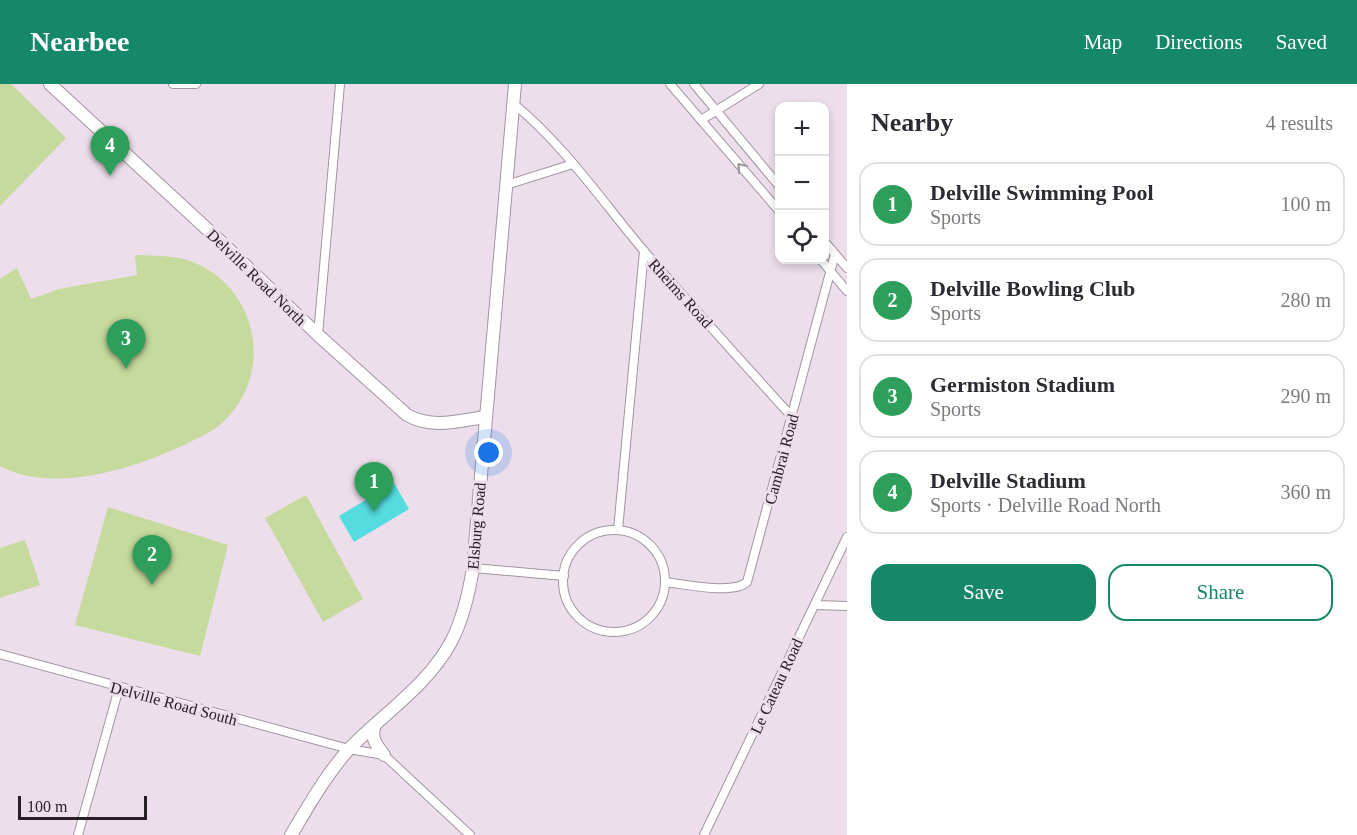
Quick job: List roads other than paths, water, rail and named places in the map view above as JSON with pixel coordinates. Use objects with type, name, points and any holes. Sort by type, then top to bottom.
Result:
[{"type":"main road","name":"Delville Road North","points":[[50,84],[400,409],[423,422],[440,423],[485,417]]},
{"type":"main road","name":"Elsburg Road","points":[[291,835],[318,790],[349,749],[424,677],[451,643],[463,615],[473,568],[515,84]]},
{"type":"main road","points":[[375,725],[374,740],[384,755]]},
{"type":"street","points":[[173,84],[196,84]]},
{"type":"street","points":[[318,335],[340,84]]},
{"type":"street","points":[[670,84],[778,210]]},
{"type":"street","points":[[694,84],[775,181]]},
{"type":"street","points":[[701,120],[759,84]]},
{"type":"street","name":"Rheims Road","points":[[514,104],[533,120],[573,164],[644,251],[793,418]]},
{"type":"street","points":[[506,185],[573,164]]},
{"type":"street","points":[[829,246],[847,268]]},
{"type":"street","points":[[618,530],[644,251]]},
{"type":"street","name":"Cambrai Road","points":[[665,582],[731,589],[743,586],[747,582],[793,418],[835,254]]},
{"type":"street","points":[[825,264],[847,291]]},
{"type":"street","points":[[618,530],[637,535],[652,547],[662,563],[665,582],[659,604],[645,621],[636,627],[615,632],[593,627],[575,613],[565,594],[564,576],[571,554],[583,540],[600,532],[618,530]]},
{"type":"street","name":"Le Cateau Road","points":[[704,835],[847,537]]},
{"type":"street","points":[[473,568],[564,576]]},
{"type":"street","points":[[814,605],[847,606]]},
{"type":"street","name":"Delville Road South","points":[[0,654],[349,749],[384,755]]},
{"type":"street","points":[[78,835],[119,688]]},
{"type":"street","points":[[384,755],[470,835]]},
{"type":"water","points":[[394,483],[409,509],[354,542],[339,516]]},
{"type":"place","name":"Delville Stadium","points":[[110,176]]},
{"type":"place","name":"Germiston Stadium","points":[[126,369]]},
{"type":"place","name":"Delville Swimming Pool","points":[[374,512]]},
{"type":"place","name":"Delville Bowling Club","points":[[152,585]]}]
